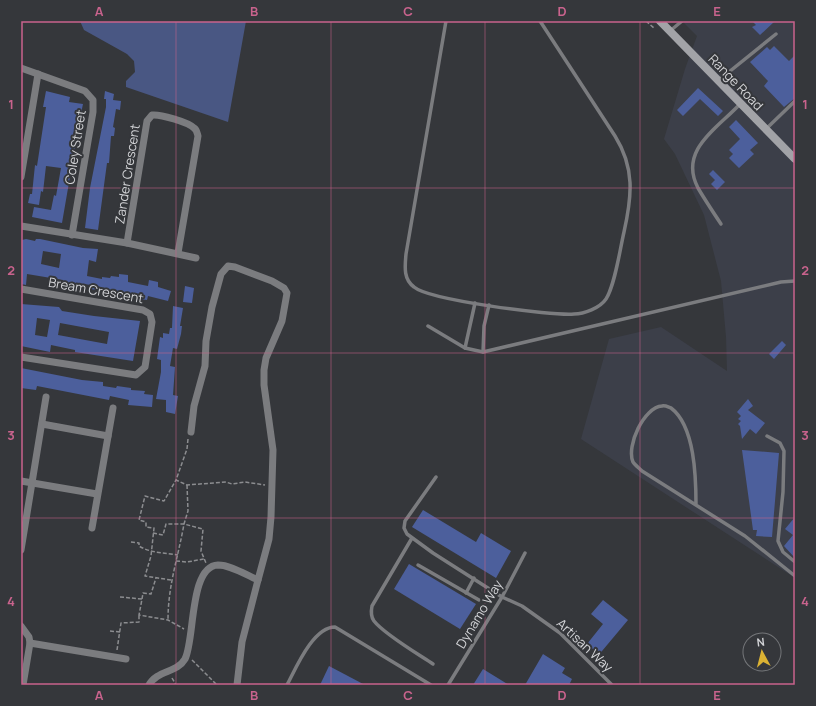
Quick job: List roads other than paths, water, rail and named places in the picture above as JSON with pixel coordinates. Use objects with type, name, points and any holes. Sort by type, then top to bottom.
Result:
[{"type":"main road","name":"Range Road","points":[[660,21],[795,159]]},
{"type":"street","points":[[21,68],[38,74],[21,177]]},
{"type":"street","name":"Coley Street","points":[[38,74],[85,92],[93,100],[93,112],[72,235]]},
{"type":"street","name":"Zander Crescent","points":[[127,243],[147,121],[152,115],[162,116],[190,125],[196,130],[198,136],[178,253]]},
{"type":"street","points":[[21,226],[127,243],[196,258]]},
{"type":"street","points":[[191,432],[194,406],[205,366],[206,341],[212,307],[222,272],[228,266],[235,267],[281,286],[287,293],[287,301],[282,321],[266,358],[264,370],[264,385],[272,450],[272,517],[269,539],[242,642],[237,685]]},
{"type":"street","name":"Bream Crescent","points":[[21,290],[143,310],[150,314],[152,322],[145,368],[136,375],[21,357]]},
{"type":"street","points":[[21,550],[46,397]]},
{"type":"street","points":[[92,528],[113,408]]},
{"type":"street","points":[[42,424],[108,436]]},
{"type":"street","points":[[21,481],[97,494]]},
{"type":"street","points":[[149,685],[155,676],[181,664],[187,655],[198,591],[203,575],[209,568],[217,565],[224,566],[258,580]]},
{"type":"street","points":[[21,626],[29,637],[30,643],[24,685]]},
{"type":"street","points":[[30,643],[126,659]]},
{"type":"lane","points":[[446,21],[405,270],[407,279],[413,287],[423,293],[475,303],[554,314],[575,314],[593,310],[606,299],[611,286],[630,206],[629,167],[623,149],[540,21]]},
{"type":"lane","points":[[670,31],[682,21]]},
{"type":"lane","points":[[718,81],[776,34]]},
{"type":"lane","points":[[766,129],[795,101]]},
{"type":"lane","points":[[721,224],[697,186],[693,170],[693,159],[701,144],[741,103]]},
{"type":"lane","points":[[428,326],[465,348],[483,352],[781,282],[795,281]]},
{"type":"lane","points":[[465,348],[475,303]]},
{"type":"lane","points":[[483,352],[484,326],[489,305]]},
{"type":"lane","points":[[696,505],[693,461],[684,424],[671,408],[659,406],[653,410],[638,427],[632,448],[633,461],[642,471],[745,536],[795,576]]},
{"type":"lane","points":[[767,436],[780,443],[784,451],[783,492],[778,541],[783,552],[795,562]]},
{"type":"lane","points":[[433,664],[374,621],[372,616],[372,606],[412,538],[405,532],[405,521],[436,477]]},
{"type":"lane","name":"Artisan Way","points":[[412,538],[502,597],[522,606],[560,633],[612,685]]},
{"type":"lane","name":"Dynamo Way","points":[[448,685],[502,597],[525,553]]},
{"type":"lane","points":[[418,565],[479,600]]},
{"type":"lane","points":[[466,593],[474,578]]},
{"type":"lane","points":[[287,685],[311,644],[321,631],[330,627],[340,629],[431,685]]}]
